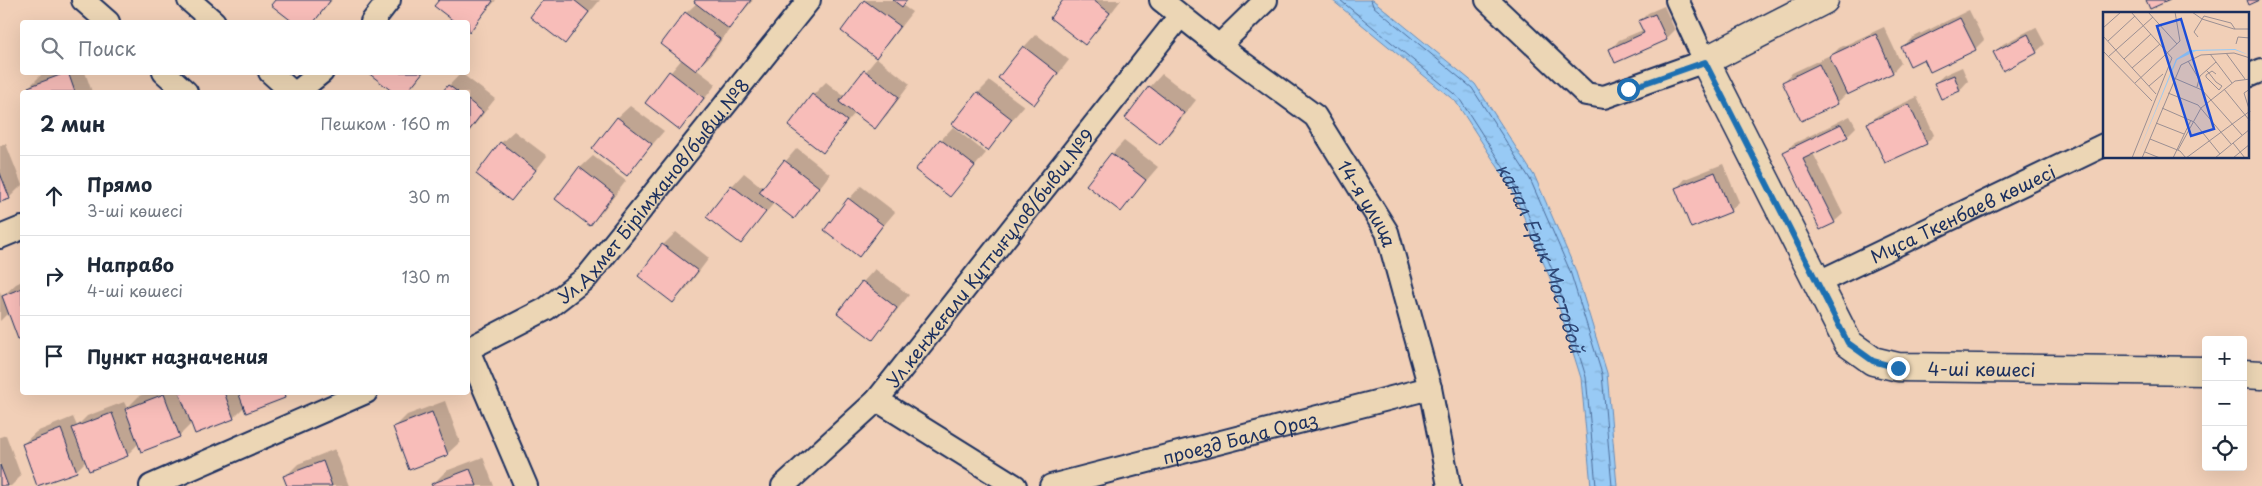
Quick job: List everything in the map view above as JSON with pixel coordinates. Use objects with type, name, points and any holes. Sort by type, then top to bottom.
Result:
[{"type":"street","points":[[83,0],[106,20]]},
{"type":"street","points":[[189,0],[212,20]]},
{"type":"street","points":[[374,20],[389,0]]},
{"type":"street","name":"Ул.Ахмет Бірімжанов/бывш.№8","points":[[470,348],[546,309],[587,277],[809,0]]},
{"type":"street","name":"14-я улица","points":[[1161,0],[1219,46],[1315,116],[1387,232],[1430,388],[1449,486]]},
{"type":"street","points":[[1487,0],[1586,94],[1604,97],[1705,62],[1824,0]]},
{"type":"street","name":"4-ші көшесі","points":[[1677,0],[1705,62],[1848,343],[1873,361],[1898,368],[2202,371]]},
{"type":"street","points":[[1219,46],[1264,2]]},
{"type":"street","name":"Ул.кенжеғали Құттығұлов/бывш.№9","points":[[783,486],[877,400],[1180,16]]},
{"type":"street","points":[[2250,75],[2262,70]]},
{"type":"street","points":[[167,75],[184,90]]},
{"type":"street","points":[[273,75],[290,90]]},
{"type":"street","points":[[300,90],[318,75]]},
{"type":"street","name":"Мұса Ткенбаев көшесі","points":[[1818,282],[2103,145]]},
{"type":"street","points":[[0,237],[20,229]]},
{"type":"street","points":[[470,354],[526,486]]},
{"type":"street","points":[[2247,374],[2262,375]]},
{"type":"street","name":"проезд Бала Ораз","points":[[1051,486],[1430,388]]},
{"type":"street","points":[[151,486],[359,395]]},
{"type":"street","points":[[877,400],[1015,486]]},
{"type":"water","name":"канал Ерик Мостовой","points":[[1332,0],[1373,0],[1475,84],[1535,177],[1575,269],[1607,373],[1617,486],[1591,486],[1581,378],[1550,278],[1512,189],[1456,102]]},
{"type":"building","points":[[275,0],[330,0],[316,20],[290,20],[271,5]]},
{"type":"building","points":[[439,0],[493,1],[470,32],[470,20],[452,20],[434,6]]},
{"type":"building","points":[[543,0],[574,0],[589,12],[565,44],[530,17]]},
{"type":"building","points":[[695,0],[751,0],[729,29],[694,2]]},
{"type":"building","points":[[864,0],[900,26],[876,58],[841,31]]},
{"type":"building","points":[[893,0],[907,0],[902,7]]},
{"type":"building","points":[[1063,0],[1093,0],[1110,13],[1085,45],[1050,18]]},
{"type":"building","points":[[2146,0],[2170,0],[2150,9]]},
{"type":"building","points":[[2247,0],[2260,0],[2249,5]]},
{"type":"building","points":[[685,12],[720,39],[696,71],[661,44]]},
{"type":"building","points":[[1655,14],[1667,40],[1615,63],[1609,49],[1644,33],[1638,21]]},
{"type":"building","points":[[1960,18],[1976,50],[1930,72],[1924,59],[1910,66],[1901,47]]},
{"type":"building","points":[[1876,34],[1893,73],[1847,95],[1829,56]]},
{"type":"building","points":[[2028,34],[2037,53],[2003,71],[1993,52]]},
{"type":"building","points":[[1023,46],[1058,73],[1034,105],[998,78]]},
{"type":"building","points":[[1819,64],[1838,104],[1801,121],[1782,82]]},
{"type":"building","points":[[864,70],[899,97],[875,129],[839,102]]},
{"type":"building","points":[[669,71],[704,98],[680,130],[645,103]]},
{"type":"building","points":[[60,75],[69,75],[74,90],[29,90],[28,87]]},
{"type":"building","points":[[371,75],[421,75],[409,90],[390,90]]},
{"type":"building","points":[[1954,75],[1960,91],[1941,99],[1934,83]]},
{"type":"building","points":[[448,85],[455,90],[444,90]]},
{"type":"building","points":[[1149,86],[1184,113],[1160,145],[1125,118]]},
{"type":"building","points":[[977,92],[1012,119],[988,151],[952,124]]},
{"type":"building","points":[[812,94],[847,121],[823,153],[788,126]]},
{"type":"building","points":[[470,102],[483,112],[470,129]]},
{"type":"building","points":[[1909,104],[1927,144],[1885,163],[1867,123]]},
{"type":"building","points":[[617,117],[652,144],[627,176],[592,149]]},
{"type":"building","points":[[1841,124],[1848,137],[1803,159],[1835,223],[1820,230],[1783,152]]},
{"type":"building","points":[[940,139],[975,166],[950,197],[915,170]]},
{"type":"building","points":[[500,142],[536,170],[511,201],[476,174]]},
{"type":"building","points":[[1111,153],[1146,180],[1121,212],[1086,185]]},
{"type":"building","points":[[784,160],[819,187],[794,219],[759,192]]},
{"type":"building","points":[[579,167],[614,194],[590,226],[555,199]]},
{"type":"building","points":[[1715,172],[1731,212],[1691,228],[1675,188]]},
{"type":"building","points":[[0,173],[10,199],[0,202]]},
{"type":"building","points":[[731,185],[766,212],[741,244],[706,217]]},
{"type":"building","points":[[848,198],[883,225],[859,257],[824,230]]},
{"type":"building","points":[[662,244],[698,271],[673,303],[638,276]]},
{"type":"building","points":[[862,281],[897,308],[873,340],[837,313]]},
{"type":"building","points":[[20,289],[20,338],[18,339],[2,296]]},
{"type":"building","points":[[164,395],[180,437],[141,452],[125,409]]},
{"type":"building","points":[[180,395],[225,395],[234,419],[195,434]]},
{"type":"building","points":[[239,395],[284,395],[285,398],[246,413]]},
{"type":"building","points":[[432,412],[448,455],[409,470],[393,427]]},
{"type":"building","points":[[112,413],[128,456],[89,471],[72,428]]},
{"type":"building","points":[[61,429],[77,472],[37,486],[22,444]]},
{"type":"building","points":[[323,461],[332,486],[287,486],[283,476]]},
{"type":"building","points":[[0,465],[8,486],[0,486]]},
{"type":"building","points":[[470,469],[477,486],[432,486],[431,484]]},
{"type":"route","points":[[1628,89],[1705,62],[1848,343],[1873,361],[1898,368]]}]
